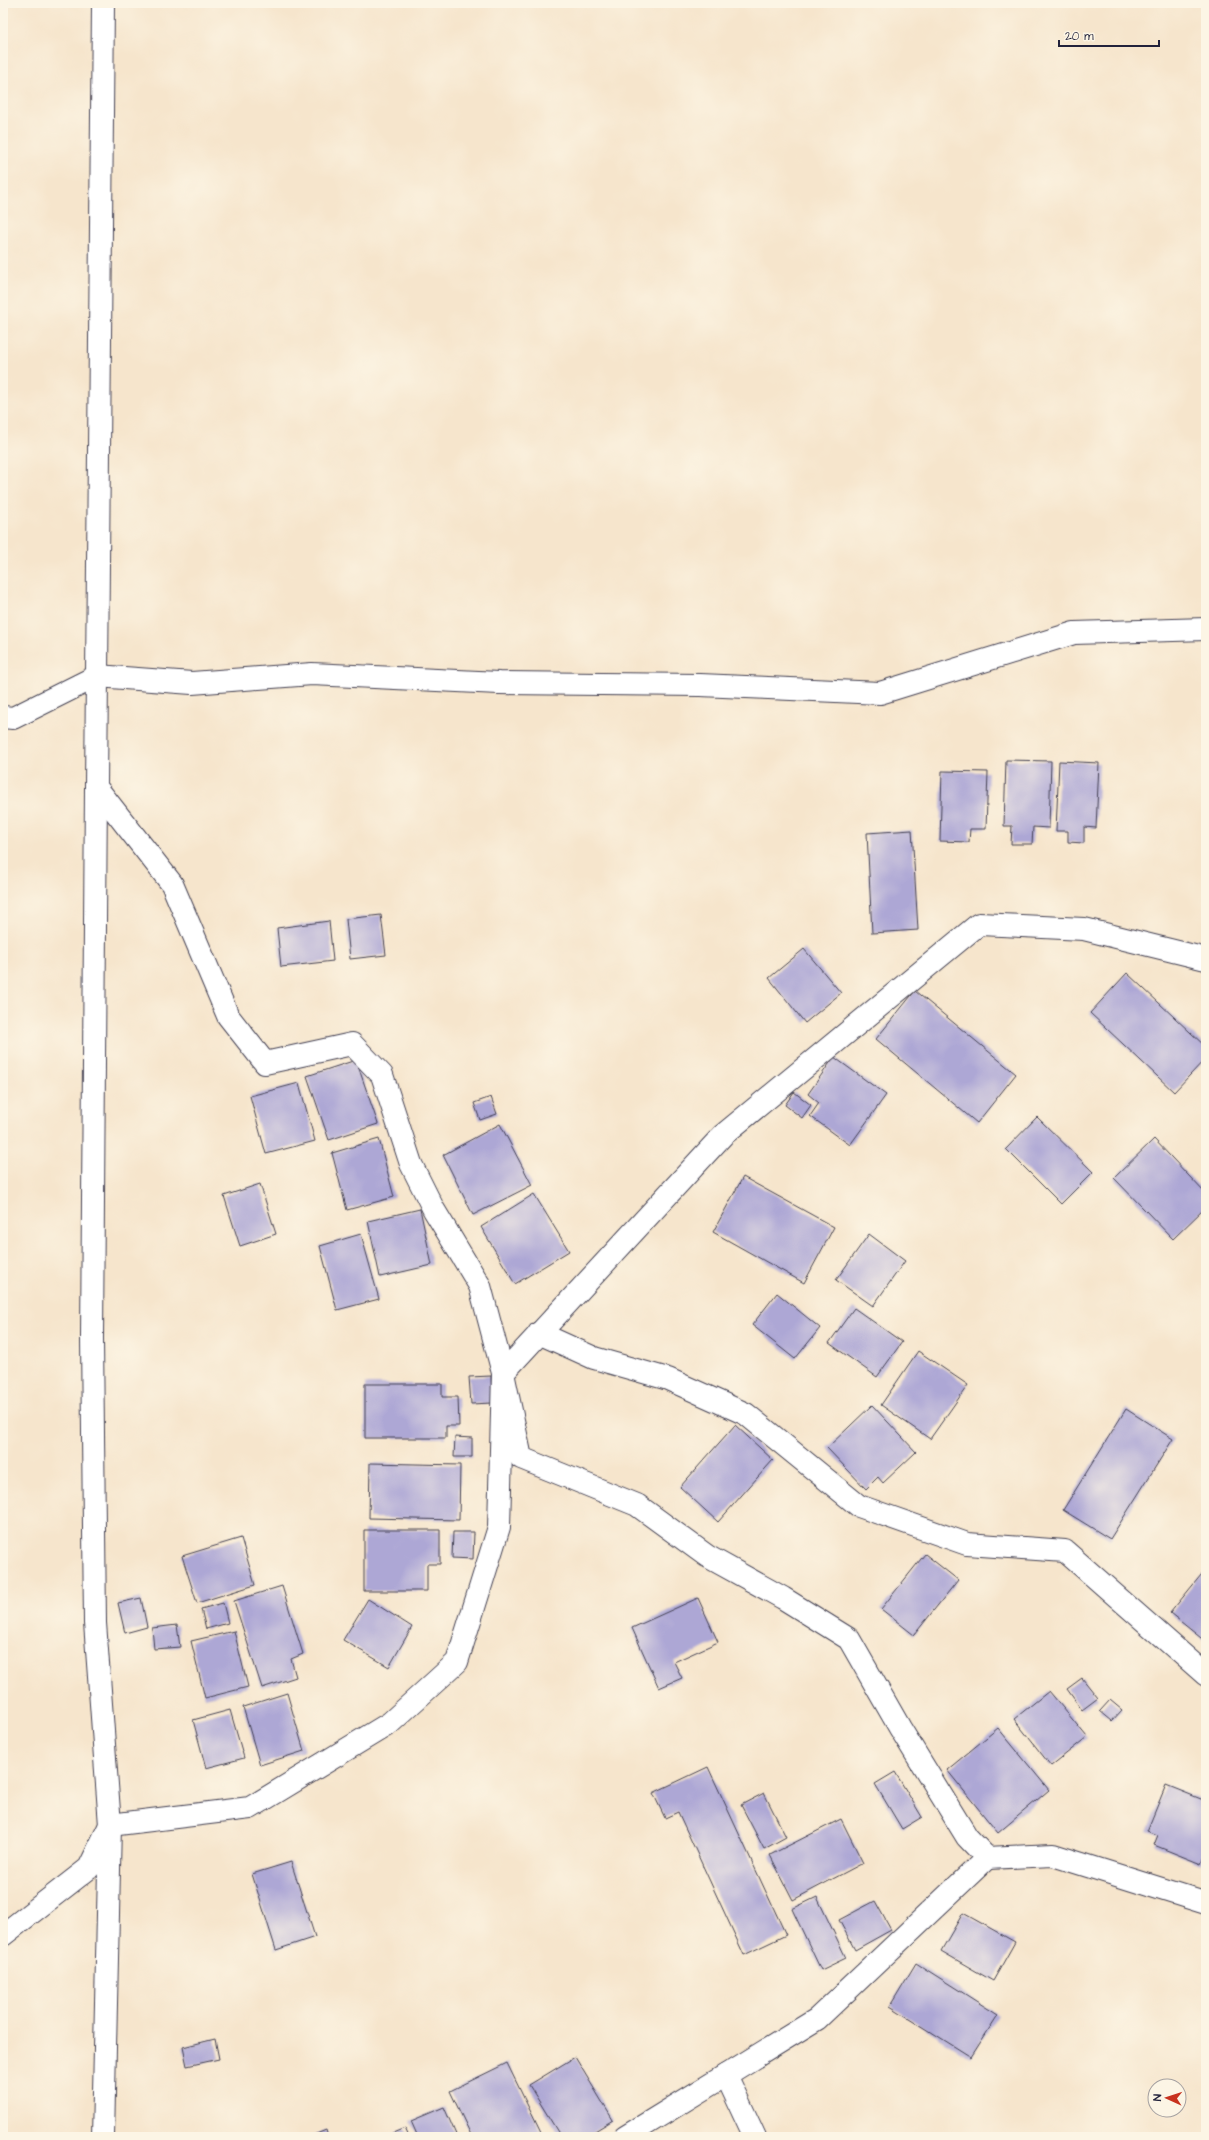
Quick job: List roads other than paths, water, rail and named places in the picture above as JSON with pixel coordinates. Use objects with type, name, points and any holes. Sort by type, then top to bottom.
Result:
[{"type":"street","points":[[103,3],[92,1330],[96,1623],[110,1825],[103,2137]]},
{"type":"street","points":[[3,717],[13,718],[97,676],[192,682],[312,674],[499,683],[700,685],[880,693],[1074,633],[1206,629]]},
{"type":"street","points":[[96,787],[172,884],[228,1016],[265,1063],[352,1044],[382,1076],[411,1164],[434,1210],[480,1286],[503,1372],[521,1458],[637,1505],[707,1556],[849,1639],[900,1728],[968,1837],[988,1858]]},
{"type":"street","points":[[110,1825],[250,1808],[390,1724],[457,1662],[499,1527],[503,1372],[723,1135],[979,924],[1084,929],[1206,959]]},
{"type":"street","points":[[540,1333],[594,1358],[668,1379],[746,1414],[859,1506],[967,1544],[1065,1551],[1206,1675]]},
{"type":"street","points":[[3,1935],[89,1868],[110,1825]]},
{"type":"street","points":[[625,2137],[817,2019],[988,1858],[1053,1856],[1206,1903]]},
{"type":"street","points":[[726,2075],[754,2137]]}]
